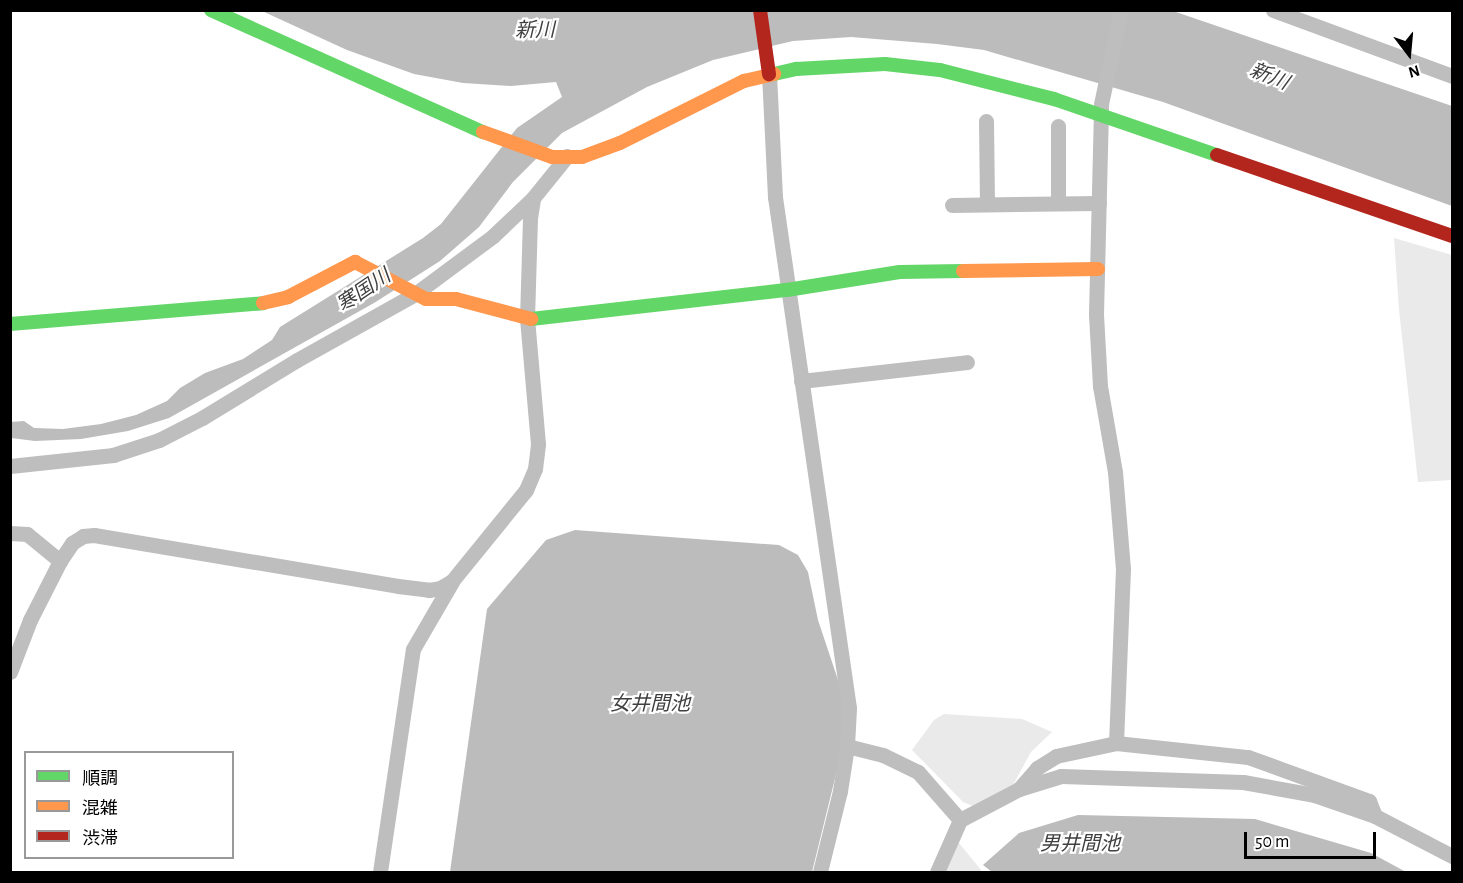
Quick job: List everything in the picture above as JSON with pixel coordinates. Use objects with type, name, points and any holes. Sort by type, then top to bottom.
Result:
[{"type":"street","points":[[211,10],[505,141],[560,156],[582,157],[620,143],[768,68],[796,69],[885,64],[940,70],[1100,110],[1452,236]]},
{"type":"street","points":[[760,10],[768,68],[775,196],[849,708],[848,746],[840,791],[820,873]]},
{"type":"street","points":[[1116,743],[1123,569],[1116,482],[1096,351],[1100,110],[1121,10]]},
{"type":"street","points":[[1273,10],[1445,71],[1452,76]]},
{"type":"street","points":[[987,121],[987,204]]},
{"type":"street","points":[[1058,126],[1058,203]]},
{"type":"street","points":[[10,466],[113,455],[159,440],[202,418],[410,291],[493,236],[533,198],[560,156]]},
{"type":"street","points":[[380,873],[413,650],[452,581],[526,490],[535,469],[538,444],[527,319],[533,198]]},
{"type":"street","points":[[952,204],[1099,203]]},
{"type":"street","points":[[10,324],[256,304],[288,297],[355,262],[426,299],[456,299],[527,319],[787,290],[861,276],[900,272],[1098,269]]},
{"type":"street","points":[[801,381],[967,362]]},
{"type":"street","points":[[10,533],[27,534],[60,561]]},
{"type":"street","points":[[10,672],[30,620],[60,561],[72,543],[83,536],[93,535],[429,590],[441,588],[452,581]]},
{"type":"street","points":[[1019,789],[1037,768],[1056,756],[1116,743],[1248,757],[1369,801],[1375,816]]},
{"type":"street","points":[[848,746],[883,754],[918,772],[960,820]]},
{"type":"street","points":[[937,873],[960,820],[1019,789],[1061,776],[1243,782],[1314,795],[1375,816],[1452,856]]},
{"type":"shaded area","points":[[1394,238],[1452,255],[1452,480],[1418,482],[1399,310]]},
{"type":"shaded area","points":[[944,714],[1022,719],[1052,732],[1031,752],[1013,785],[973,806],[963,802],[912,750],[934,720]]},
{"type":"shaded area","points":[[959,843],[981,872],[941,872],[952,850]]},
{"type":"water","points":[[262,11],[1173,11],[1452,106],[1452,206],[1163,102],[984,50],[851,37],[793,41],[713,60],[647,87],[562,133],[513,182],[479,227],[440,261],[374,303],[169,418],[128,431],[81,439],[35,441],[11,438],[10,422],[24,421],[34,428],[63,429],[101,424],[136,415],[167,401],[180,388],[205,373],[243,359],[272,340],[280,327],[423,238],[441,224],[517,128],[562,97],[556,82],[511,86],[463,83],[414,74],[347,50]]},
{"type":"water","name":"女井間池","points":[[575,530],[779,545],[798,555],[808,572],[818,620],[843,695],[841,754],[812,872],[450,872],[487,609],[546,540]]},
{"type":"water","name":"男井間池","points":[[1078,815],[1255,819],[1371,853],[1406,872],[992,872],[983,865],[1019,833]]},
{"type":"traffic: fast","points":[[211,10],[483,132]]},
{"type":"traffic: fast","points":[[774,74],[796,69],[885,64],[940,70],[1054,99],[1217,155]]},
{"type":"traffic: fast","points":[[531,319],[787,290],[900,272],[963,271]]},
{"type":"traffic: fast","points":[[10,324],[263,303]]},
{"type":"traffic: slow","points":[[483,132],[552,157],[582,157],[620,143],[744,81],[774,74]]},
{"type":"traffic: slow","points":[[263,303],[288,297],[355,262],[426,299],[456,299],[531,319]]},
{"type":"traffic: slow","points":[[963,271],[1098,269]]},
{"type":"traffic: jam","points":[[760,10],[769,74]]},
{"type":"traffic: jam","points":[[1217,155],[1452,236]]},
{"type":"water label","name":"新川","points":[[535,31]]},
{"type":"water label","name":"新川","points":[[1269,77]]},
{"type":"water label","name":"寒国川","points":[[364,291]]}]
